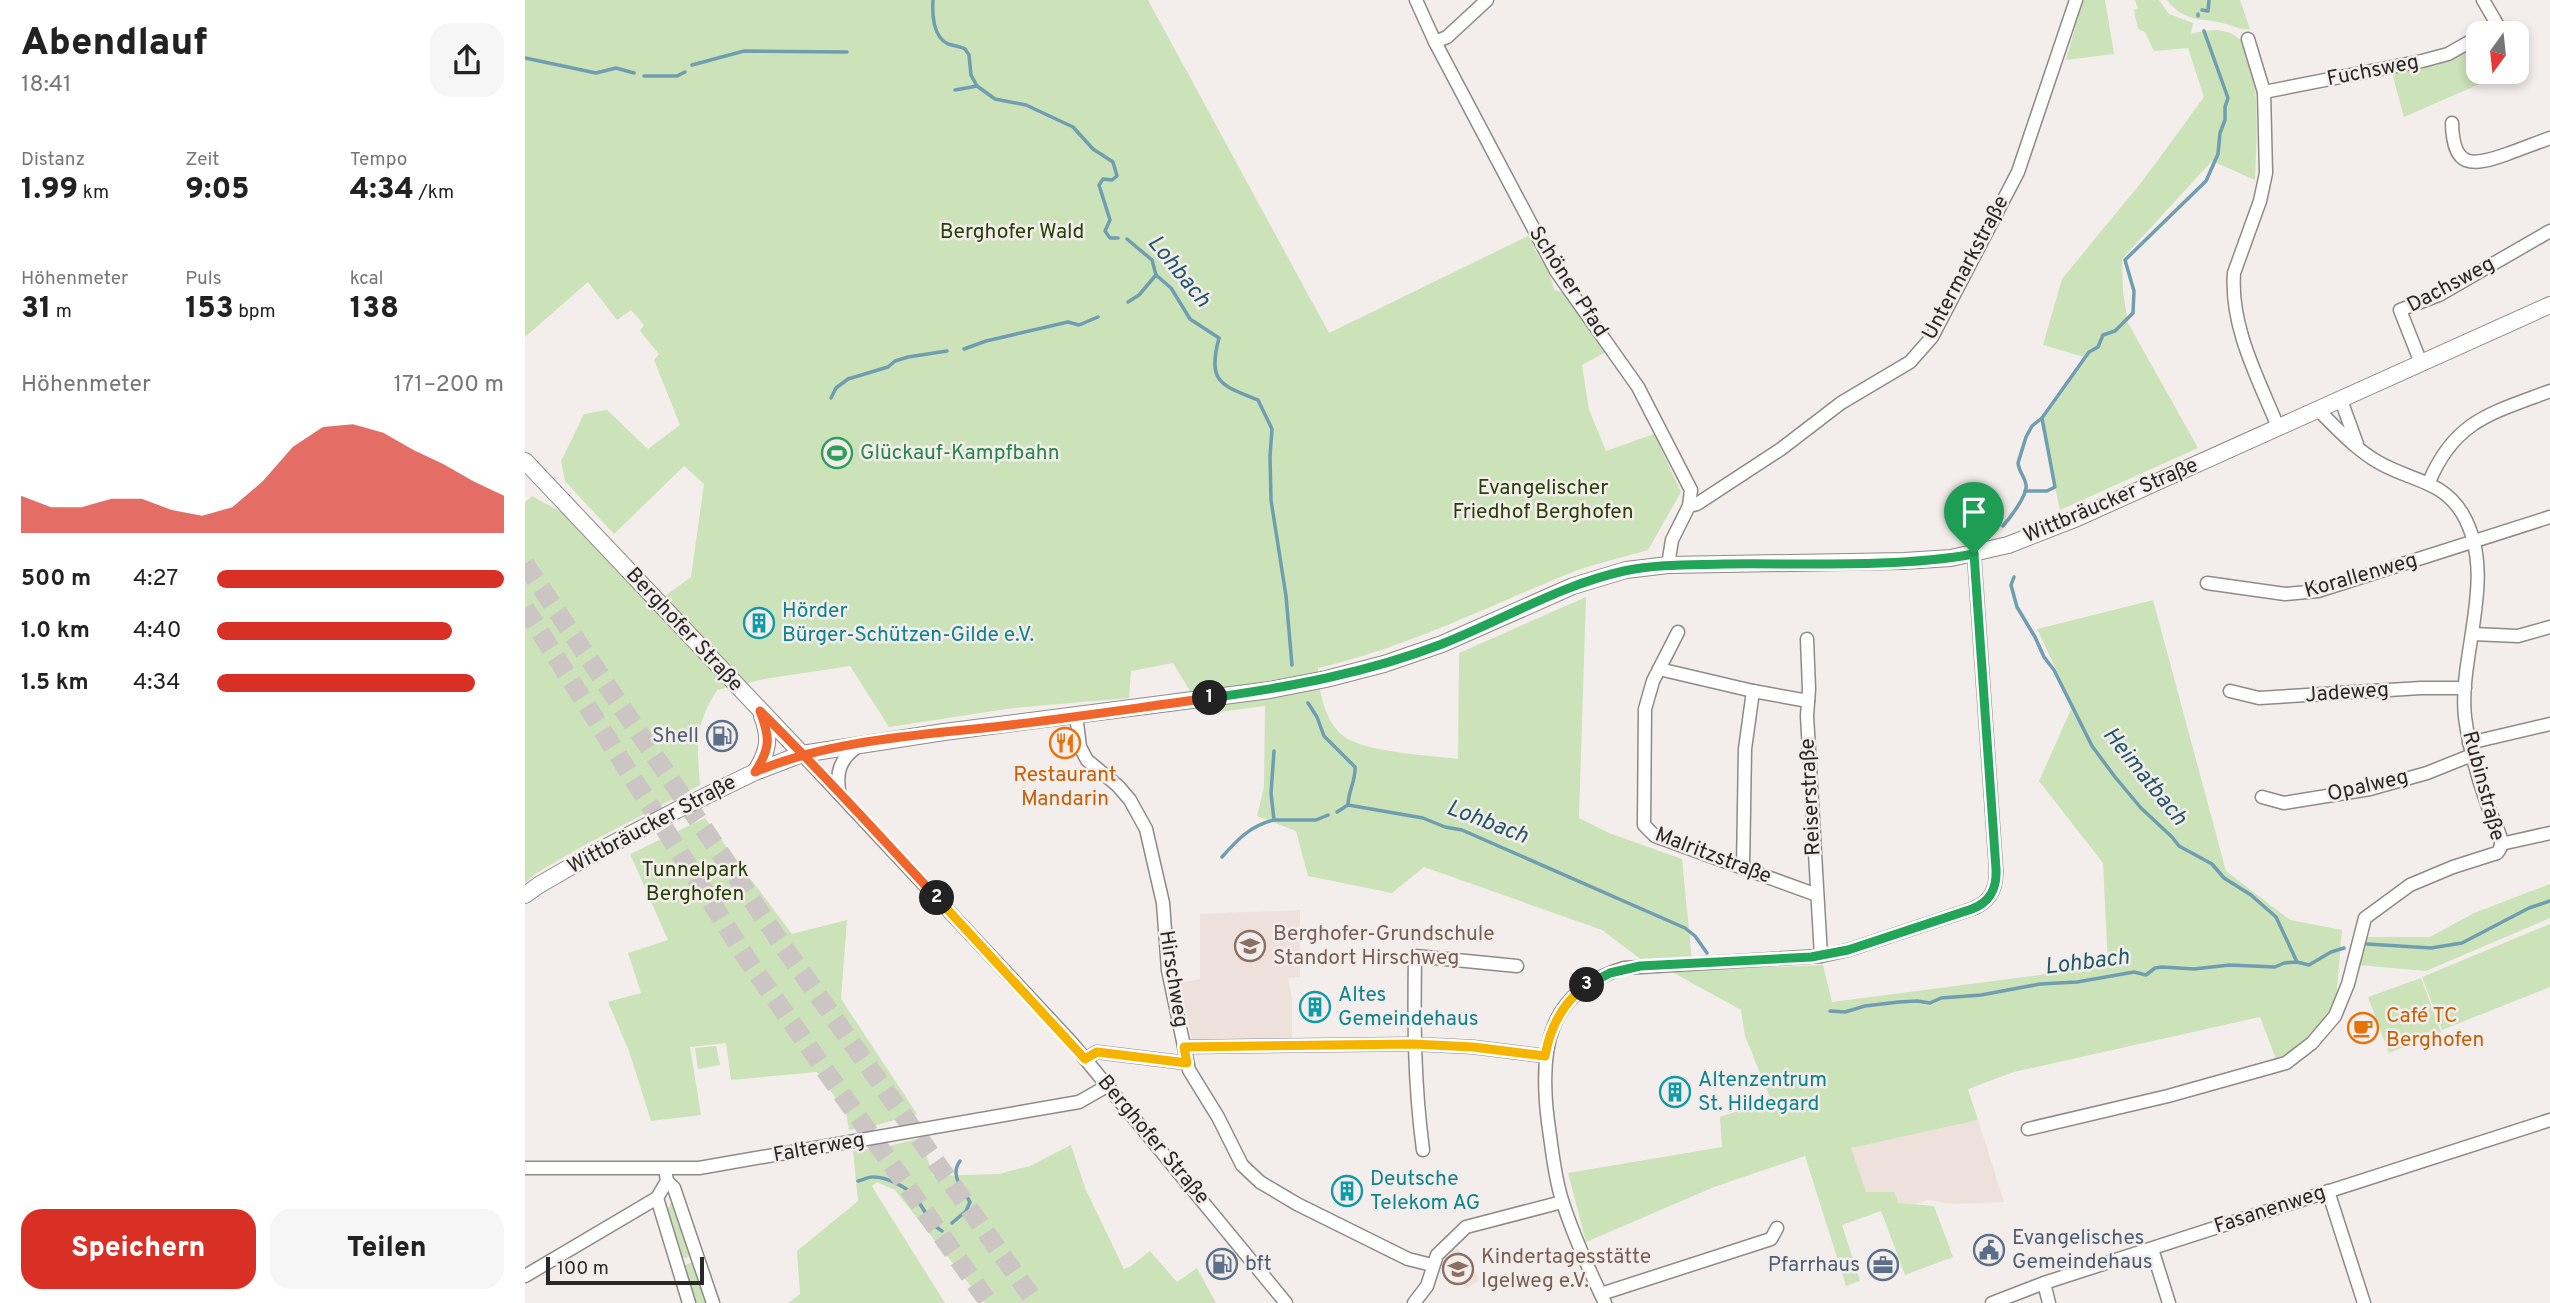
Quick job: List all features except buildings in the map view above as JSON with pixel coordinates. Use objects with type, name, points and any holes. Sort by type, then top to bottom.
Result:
[{"type":"main road","name":"Wittbräucker Straße","points":[[525,895],[589,856],[755,772],[802,754],[1270,690],[1345,675],[1442,644],[1573,586],[1626,570],[1668,565],[1904,561],[1974,554],[2008,545],[2047,531],[2318,411],[2550,305]]},
{"type":"main road","name":"Berghofer Straße","points":[[525,461],[802,754]]},
{"type":"main road","points":[[755,772],[767,750],[768,735],[760,711]]},
{"type":"street","name":"Schöner Pfad","points":[[1416,0],[1435,42],[1556,271],[1639,387],[1691,490],[1689,506]]},
{"type":"street","points":[[1435,42],[1447,37],[1487,0]]},
{"type":"street","name":"Untermarkstraße","points":[[1689,506],[1781,449],[1855,393],[1910,362],[1932,337],[2018,172],[2076,0]]},
{"type":"street","points":[[2483,0],[2495,21]]},
{"type":"street","points":[[2248,39],[2264,92],[2265,182],[2242,244],[2233,284],[2243,337],[2279,427]]},
{"type":"street","name":"Fuchsweg","points":[[2264,92],[2422,61],[2448,54],[2466,44]]},
{"type":"street","points":[[2452,123],[2454,146],[2461,156],[2474,163],[2487,161],[2550,138]]},
{"type":"street","name":"Dachsweg","points":[[2421,363],[2400,310],[2439,295],[2550,231]]},
{"type":"street","points":[[2429,482],[2447,448],[2469,426],[2491,414],[2550,391]]},
{"type":"street","points":[[2341,400],[2358,448]]},
{"type":"street","name":"Rubinstraße","points":[[2028,1129],[2168,1096],[2286,1063],[2312,1043],[2335,1016],[2345,992],[2365,918],[2410,885],[2497,853],[2501,844],[2471,749],[2465,709],[2465,688],[2477,590],[2473,543],[2466,521],[2456,505],[2429,482],[2382,464],[2358,448],[2318,411]]},
{"type":"street","points":[[1668,565],[1672,540],[1689,506]]},
{"type":"street","name":"Korallenweg","points":[[2207,583],[2272,593],[2307,593],[2550,517]]},
{"type":"street","points":[[1777,1228],[1770,1239],[1603,1299],[1562,1202],[1550,1143],[1545,1056],[1553,1028],[1565,1007],[1581,989],[1610,973],[1640,966],[1821,956],[1848,950],[1980,906],[1991,896],[1996,869],[1974,554]]},
{"type":"street","points":[[2473,634],[2518,636],[2550,627]]},
{"type":"street","name":"Malritzstraße","points":[[1678,632],[1659,669],[1645,709],[1644,825],[1655,836],[1817,895]]},
{"type":"street","name":"Reiserstraße","points":[[1807,639],[1807,716],[1821,956]]},
{"type":"street","points":[[1659,669],[1808,701]]},
{"type":"street","name":"Jadeweg","points":[[2230,691],[2259,698],[2421,688],[2465,688]]},
{"type":"street","points":[[1743,867],[1745,749],[1753,691]]},
{"type":"street","name":"Hirschweg","points":[[1076,715],[1080,747],[1087,760],[1124,793],[1137,810],[1146,829],[1163,903],[1165,946],[1187,1063],[1242,1165],[1260,1182],[1297,1204],[1408,1259],[1432,1265]]},
{"type":"street","name":"Opalweg","points":[[2262,797],[2284,803],[2369,789],[2427,773],[2471,749],[2550,724]]},
{"type":"street","points":[[840,795],[838,769],[848,753],[860,745]]},
{"type":"street","name":"Berghofer Straße","points":[[802,754],[1036,1003],[1211,1209],[1286,1303]]},
{"type":"street","points":[[2501,844],[2550,833]]},
{"type":"street","points":[[1423,1150],[1415,1093],[1415,956],[1517,966]]},
{"type":"street","points":[[1184,1047],[1413,1044],[1473,1047],[1545,1056]]},
{"type":"street","points":[[1085,1059],[1097,1052],[1187,1063]]},
{"type":"street","name":"Falterweg","points":[[525,1168],[666,1175],[1079,1102],[1107,1086]]},
{"type":"street","name":"Fasanenweg","points":[[1992,1303],[2044,1283],[2550,1120]]},
{"type":"street","points":[[525,1276],[657,1198],[666,1175]]},
{"type":"street","points":[[666,1175],[674,1188],[713,1303]]},
{"type":"street","points":[[2328,1191],[2364,1303]]},
{"type":"street","points":[[657,1198],[689,1303]]},
{"type":"street","points":[[1414,1303],[1427,1286],[1437,1255],[1466,1227],[1562,1202]]},
{"type":"street","points":[[2152,1249],[2169,1303]]},
{"type":"street","points":[[677,1262],[697,1256]]},
{"type":"street","points":[[2044,1283],[2049,1303]]},
{"type":"shaded area","name":"Berghofer-Grundschule Standort Hirschweg","points":[[1300,910],[1300,977],[1288,978],[1292,997],[1292,1038],[1192,1039],[1180,983],[1200,979],[1200,914]]},
{"type":"shaded area","points":[[1978,1120],[2004,1202],[1955,1204],[1927,1200],[1915,1204],[1899,1203],[1894,1192],[1866,1192],[1850,1148]]},
{"type":"shaded area","name":"Kindertagesstätte Igelweg e.V.","points":[[1457,1248],[1469,1260],[1479,1280],[1468,1288],[1444,1275],[1442,1263]]},
{"type":"green space","name":"Berghofer Wald","points":[[525,0],[1148,0],[1329,333],[1530,235],[1550,275],[1554,290],[1563,293],[1606,352],[1582,365],[1589,410],[1606,451],[1654,434],[1681,492],[1648,550],[1575,571],[1413,639],[1318,668],[1322,698],[1335,727],[1350,740],[1388,751],[1458,759],[1459,653],[1586,597],[1579,818],[1609,833],[1682,859],[1692,960],[1647,964],[1602,930],[1424,867],[1392,893],[1308,876],[1296,831],[1257,816],[1264,787],[1265,706],[1204,714],[1173,663],[1131,671],[1129,698],[1013,708],[889,727],[850,666],[764,679],[717,690],[704,715],[699,736],[700,785],[581,847],[535,874],[525,883],[525,502],[532,496],[610,539],[665,596],[691,577],[704,484],[684,466],[614,534],[565,481],[561,461],[584,414],[607,410],[648,449],[680,425],[654,360],[659,354],[640,331],[644,325],[631,310],[617,320],[588,282],[525,337]]},
{"type":"green space","points":[[2083,0],[2105,0],[2114,54],[2066,60]]},
{"type":"green space","points":[[2135,0],[2159,0],[2169,14],[2193,23],[2191,34],[2227,32],[2238,38],[2246,49],[2255,84],[2255,180],[2212,161],[2122,259],[2128,323],[2198,448],[2060,510],[2041,423],[2087,358],[2043,345],[2062,279],[2144,179],[2204,97],[2188,48],[2154,51],[2145,32],[2138,29],[2134,10],[2138,8]]},
{"type":"green space","points":[[2167,0],[2240,0],[2250,29],[2186,16]]},
{"type":"green space","points":[[2466,51],[2466,84],[2480,84],[2404,117],[2392,73],[2437,65]]},
{"type":"green space","points":[[2153,600],[2226,871],[2290,920],[2342,930],[2336,1000],[2313,1036],[2277,1062],[2260,1017],[2014,1072],[1968,1089],[1978,1120],[1851,1148],[1866,1192],[1894,1192],[1899,1203],[1934,1206],[1953,1257],[1905,1275],[1881,1211],[1842,1225],[1860,1281],[1846,1286],[1805,1156],[1714,1187],[1586,1242],[1568,1173],[1722,1147],[1720,1117],[1771,1100],[1745,1036],[1741,1010],[1663,967],[1823,965],[1832,1002],[2108,966],[2103,863],[2039,781],[2073,705],[2037,629]]},
{"type":"green space","name":"Tunnelpark Berghofen","points":[[705,818],[792,934],[847,920],[841,999],[917,1114],[849,1130],[846,1112],[817,1072],[731,1080],[726,1043],[690,1047],[701,1115],[651,1121],[629,1051],[608,1002],[641,993],[628,953],[668,940],[630,854]]},
{"type":"green space","points":[[2550,884],[2550,918],[2426,971],[2359,965],[2364,937],[2430,937],[2474,913]]},
{"type":"green space","points":[[2550,924],[2550,987],[2442,1030],[2422,977]]},
{"type":"green space","points":[[2421,978],[2441,1032],[2389,1053],[2368,997]]},
{"type":"green space","points":[[716,1046],[720,1065],[698,1069],[695,1048]]},
{"type":"green space","points":[[921,1138],[933,1176],[999,1174],[1030,1166],[1071,1145],[1085,1188],[1124,1269],[1150,1251],[1177,1282],[1197,1268],[1216,1303],[984,1303],[895,1190],[877,1182],[872,1186],[945,1303],[788,1303],[800,1294],[797,1251],[858,1201],[853,1151]]},
{"type":"green space","points":[[674,1198],[692,1254],[686,1258],[679,1257],[667,1210]]},
{"type":"green space","points":[[695,1261],[710,1303],[692,1303],[681,1267]]},
{"type":"waterway","name":"Lohbach","points":[[933,0],[936,31],[943,41],[965,49],[969,55],[971,75],[977,86],[995,99],[1026,105],[1073,127],[1093,149],[1113,162],[1117,176],[1112,180],[1103,179],[1099,185],[1110,220],[1105,231],[1110,238],[1118,238]]},
{"type":"waterway","name":"Heimatbach","points":[[2202,10],[2208,11],[2209,0]]},
{"type":"waterway","name":"Heimatbach","points":[[2003,526],[2026,489],[2018,463],[2032,426],[2042,418],[2089,352],[2098,347],[2103,335],[2115,331],[2133,313],[2134,291],[2125,260],[2206,181],[2218,154],[2228,98],[2204,31]]},
{"type":"waterway","points":[[692,65],[744,51],[847,52]]},
{"type":"waterway","points":[[525,58],[596,73],[616,68],[634,73]]},
{"type":"waterway","points":[[644,76],[677,76],[685,72]]},
{"type":"waterway","points":[[955,90],[977,86]]},
{"type":"waterway","name":"Lohbach","points":[[1127,239],[1152,260],[1156,275],[1171,288],[1190,319],[1219,338],[1215,365],[1220,380],[1226,386],[1258,400],[1272,429],[1271,500],[1286,596],[1292,665]]},
{"type":"waterway","points":[[1128,302],[1139,295],[1156,275]]},
{"type":"waterway","points":[[964,349],[986,341],[1068,322],[1079,325],[1098,317]]},
{"type":"waterway","points":[[831,398],[836,388],[848,379],[888,367],[895,361],[908,357],[947,351]]},
{"type":"waterway","points":[[2025,491],[2047,491],[2055,487],[2042,418]]},
{"type":"waterway","name":"Heimatbach","points":[[2014,577],[2011,585],[2017,607],[2054,670],[2092,746],[2141,808],[2179,846],[2212,864],[2224,878],[2251,895],[2276,917],[2297,962]]},
{"type":"waterway","name":"Lohbach","points":[[1308,703],[1324,736],[1355,767],[1348,805],[1423,818],[1445,827],[1462,830],[1685,928],[1695,936],[1707,953]]},
{"type":"waterway","points":[[1274,751],[1271,793],[1274,820],[1316,820],[1328,815]]},
{"type":"waterway","points":[[1337,812],[1348,805]]},
{"type":"waterway","points":[[1222,857],[1251,829],[1274,820]]},
{"type":"waterway","name":"Lohbach","points":[[2367,944],[2431,948],[2462,943],[2529,908],[2550,901]]},
{"type":"waterway","name":"Lohbach","points":[[1830,1011],[1845,1012],[1865,1006],[1899,1002],[1930,1003],[1941,998],[1981,995],[2040,984],[2077,982],[2134,972],[2146,975],[2155,968],[2162,967],[2275,967],[2297,962],[2309,965],[2344,948]]},
{"type":"waterway","points":[[952,1223],[966,1211],[970,1202],[956,1177],[960,1161]]},
{"type":"waterway","points":[[858,1181],[879,1177],[901,1186],[914,1196],[942,1231]]},
{"type":"tunnel","points":[[525,564],[781,943],[1036,1303]]},
{"type":"tunnel","points":[[525,608],[749,962],[989,1303]]},
{"type":"place","name":"Glückauf-Kampfbahn","points":[[837,453]]},
{"type":"place","name":"Hörder Bürger-Schützen-Gilde e.V.","points":[[759,623]]},
{"type":"place","name":"Shell","points":[[722,736]]},
{"type":"place","name":"Restaurant Mandarin","points":[[1065,743]]},
{"type":"place","name":"Berghofer-Grundschule Standort Hirschweg","points":[[1250,946]]},
{"type":"place","name":"Altes Gemeindehaus","points":[[1315,1007]]},
{"type":"place","name":"Café TC Berghofen","points":[[2363,1028]]},
{"type":"place","name":"Altenzentrum St. Hildegard","points":[[1675,1092]]},
{"type":"place","name":"Deutsche Telekom AG","points":[[1347,1191]]},
{"type":"place","name":"Evangelisches Gemeindehaus","points":[[1989,1250]]},
{"type":"place","name":"bft","points":[[1222,1264]]},
{"type":"place","name":"Pfarrhaus","points":[[1883,1265]]},
{"type":"place","name":"Kindertagesstätte Igelweg e.V.","points":[[1458,1269]]},
{"type":"route","points":[[1974,554],[1904,561],[1668,565],[1626,570],[1573,586],[1442,644],[1345,675],[1270,690],[828,749],[802,754],[755,772],[767,750],[768,735],[760,711],[786,736],[802,754],[868,825],[925,884],[1085,1059],[1097,1052],[1187,1063],[1184,1047],[1413,1044],[1473,1047],[1545,1056],[1553,1028],[1572,997],[1590,983],[1610,973],[1640,966],[1811,957],[1848,950],[1980,906],[1991,896],[1997,877],[1974,554]]},
{"type":"park label","name":"Evangelischer Friedhof Berghofen","points":[[1543,500]]}]
